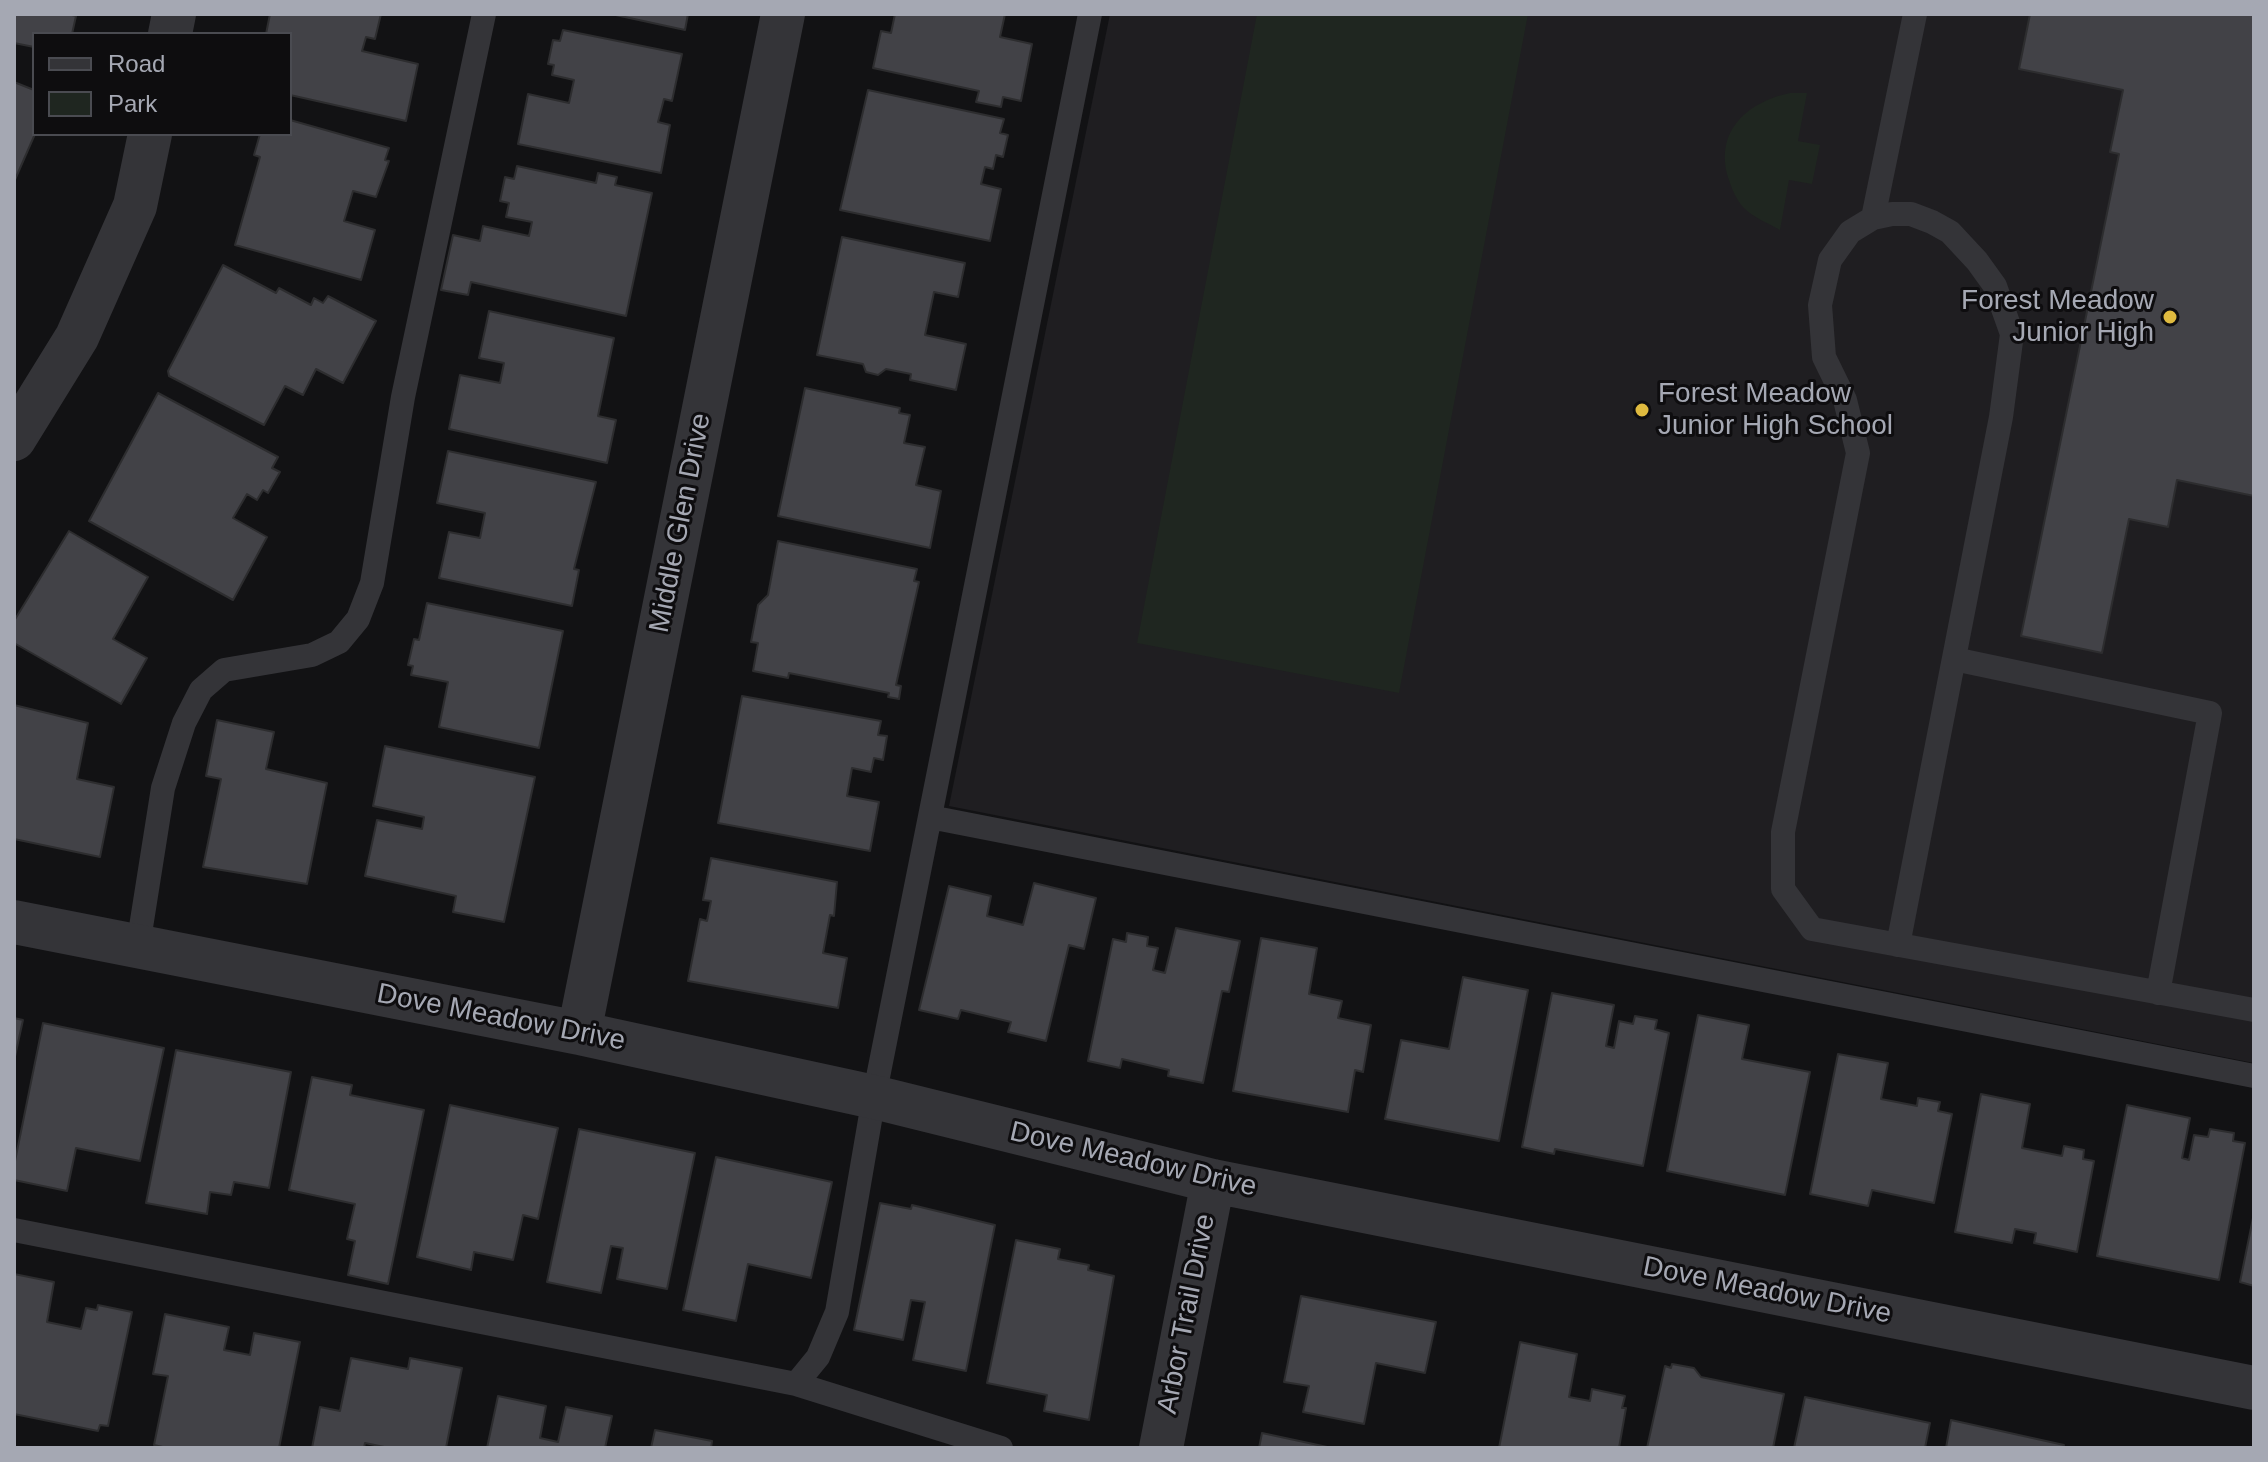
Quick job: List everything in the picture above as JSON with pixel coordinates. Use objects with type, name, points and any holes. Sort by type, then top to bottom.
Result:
[{"type":"street","name":"Middle Glen Drive","points":[[579,1033],[783,14]]},
{"type":"street","points":[[14,439],[77,337],[135,206],[150,136]]},
{"type":"street","name":"Dove Meadow Drive","points":[[14,922],[579,1033],[874,1097],[1213,1181],[2254,1388]]},
{"type":"street","name":"Arbor Trail Drive","points":[[1161,1448],[1213,1181]]},
{"type":"lane","points":[[138,946],[163,788],[184,723],[201,690],[224,670],[312,655],[339,642],[358,619],[372,583],[403,397],[484,14]]},
{"type":"lane","points":[[796,1384],[818,1357],[837,1312],[874,1097],[1090,14]]},
{"type":"lane","points":[[1873,218],[1915,14]]},
{"type":"lane","points":[[1898,945],[2001,417],[2012,334],[1995,286],[1977,261],[1950,232],[1911,214],[1873,218],[1850,232],[1830,260],[1820,305],[1824,357],[1845,400],[1858,453],[1783,832],[1783,889],[1812,929],[1898,945],[2158,993],[2254,1010]]},
{"type":"lane","points":[[1954,659],[2210,713],[2158,993]]},
{"type":"lane","points":[[930,817],[2254,1076]]},
{"type":"lane","points":[[14,1230],[796,1384],[1001,1448]]},
{"type":"shaded area","name":"Forest Meadow Junior High School","points":[[1110,14],[2254,14],[2254,1063],[949,806]]},
{"type":"green space","points":[[1257,14],[1528,14],[1399,693],[1137,643]]},
{"type":"green space","points":[[1807,93],[1798,141],[1820,145],[1812,184],[1789,180],[1780,230],[1751,214],[1738,201],[1725,163],[1726,147],[1737,122],[1748,112],[1774,97]]},
{"type":"building","points":[[14,14],[76,16],[72,32],[32,32],[32,47],[14,43]]},
{"type":"building","points":[[270,14],[381,14],[375,39],[366,37],[362,51],[418,64],[406,121],[292,95],[292,32],[266,32]]},
{"type":"building","points":[[611,14],[688,14],[685,30]]},
{"type":"building","points":[[895,14],[1005,14],[1000,37],[1032,44],[1021,101],[1003,97],[1001,107],[976,102],[979,91],[873,68],[881,31],[891,33]]},
{"type":"building","name":"Forest Meadow Junior High","points":[[2030,14],[2254,14],[2254,496],[2177,480],[2168,527],[2129,519],[2102,653],[2021,636],[2119,154],[2110,152],[2123,90],[2019,69]]},
{"type":"building","points":[[563,30],[682,54],[672,101],[664,99],[658,122],[670,125],[661,173],[518,144],[528,94],[569,103],[574,80],[552,75],[554,65],[548,64],[553,40],[560,41]]},
{"type":"building","points":[[14,82],[32,89],[34,136],[14,182]]},
{"type":"building","points":[[868,90],[1004,119],[1000,133],[1008,135],[1003,157],[996,155],[993,169],[985,167],[981,184],[1001,189],[990,241],[840,210]]},
{"type":"building","points":[[292,121],[389,148],[385,160],[389,161],[376,197],[353,191],[344,221],[375,230],[361,280],[235,245],[260,157],[254,155],[259,136],[292,136]]},
{"type":"building","points":[[517,166],[596,183],[598,173],[617,177],[615,185],[652,193],[626,316],[471,282],[468,295],[441,290],[453,235],[480,241],[483,226],[529,236],[532,222],[506,217],[509,203],[500,201],[505,177],[514,179]]},
{"type":"building","points":[[842,237],[965,263],[958,297],[934,292],[925,335],[966,344],[956,390],[910,380],[911,374],[886,369],[878,375],[866,372],[863,364],[817,355]]},
{"type":"building","points":[[223,265],[276,293],[279,288],[311,305],[314,298],[323,303],[328,296],[376,321],[343,383],[316,369],[303,395],[285,386],[264,425],[169,376],[168,371]]},
{"type":"building","points":[[489,311],[614,338],[598,416],[616,420],[607,463],[449,429],[460,375],[500,383],[504,363],[479,358]]},
{"type":"building","points":[[805,388],[900,408],[899,413],[910,415],[904,443],[925,447],[916,485],[941,491],[930,548],[778,516]]},
{"type":"building","points":[[158,393],[278,457],[272,468],[280,472],[268,493],[263,490],[257,500],[247,494],[233,518],[267,537],[233,600],[89,521]]},
{"type":"building","points":[[448,451],[596,482],[574,569],[579,570],[572,606],[439,578],[449,532],[480,538],[485,513],[437,503]]},
{"type":"building","points":[[69,531],[148,577],[113,639],[147,658],[121,704],[14,643],[14,621]]},
{"type":"building","points":[[778,541],[917,569],[914,581],[919,582],[896,685],[901,686],[899,699],[888,697],[889,693],[789,673],[788,678],[753,671],[758,643],[751,642],[758,605],[768,595]]},
{"type":"building","points":[[427,603],[563,631],[539,748],[439,727],[448,682],[411,675],[413,666],[408,665],[414,639],[419,640]]},
{"type":"building","points":[[742,696],[881,721],[878,735],[887,736],[883,760],[874,758],[871,772],[852,768],[847,796],[879,802],[870,851],[718,823]]},
{"type":"building","points":[[14,705],[88,723],[77,779],[114,787],[100,857],[14,839]]},
{"type":"building","points":[[217,720],[274,732],[266,769],[327,783],[307,884],[203,867],[221,779],[206,776]]},
{"type":"building","points":[[385,746],[535,777],[504,922],[453,912],[456,896],[365,876],[377,820],[422,829],[424,817],[373,806]]},
{"type":"building","points":[[711,858],[837,882],[834,916],[830,915],[823,953],[847,958],[838,1008],[688,981],[700,919],[707,921],[711,901],[703,900]]},
{"type":"building","points":[[1034,883],[1096,898],[1084,949],[1069,945],[1046,1041],[1008,1032],[1011,1022],[961,1010],[958,1019],[919,1010],[949,886],[991,896],[987,916],[1023,925]]},
{"type":"building","points":[[1176,928],[1240,941],[1229,992],[1222,991],[1203,1083],[1168,1076],[1169,1070],[1122,1059],[1120,1068],[1088,1061],[1113,939],[1126,942],[1127,933],[1148,937],[1147,946],[1158,948],[1153,970],[1165,973]]},
{"type":"building","points":[[1261,938],[1317,948],[1309,994],[1342,1001],[1338,1018],[1371,1025],[1363,1072],[1355,1070],[1348,1112],[1233,1091]]},
{"type":"building","points":[[1463,977],[1528,990],[1499,1141],[1385,1119],[1401,1040],[1449,1049]]},
{"type":"building","points":[[1552,993],[1614,1005],[1606,1046],[1614,1048],[1619,1021],[1633,1024],[1635,1016],[1657,1020],[1655,1029],[1669,1033],[1643,1166],[1555,1149],[1554,1154],[1522,1147]]},
{"type":"building","points":[[1698,1015],[1749,1025],[1742,1059],[1810,1072],[1785,1195],[1667,1171]]},
{"type":"building","points":[[14,1018],[23,1020],[14,1061]]},
{"type":"building","points":[[43,1023],[164,1048],[140,1161],[76,1148],[67,1191],[14,1180],[14,1166]]},
{"type":"building","points":[[176,1050],[291,1072],[269,1188],[234,1182],[231,1195],[210,1192],[207,1214],[146,1203]]},
{"type":"building","points":[[1838,1054],[1888,1063],[1881,1099],[1917,1106],[1918,1098],[1940,1102],[1938,1111],[1952,1114],[1934,1203],[1872,1190],[1868,1206],[1810,1194]]},
{"type":"building","points":[[312,1077],[352,1085],[350,1095],[424,1110],[388,1284],[348,1275],[355,1241],[347,1239],[355,1204],[289,1190]]},
{"type":"building","points":[[1981,1094],[2030,1104],[2022,1148],[2062,1156],[2064,1146],[2084,1150],[2083,1159],[2094,1161],[2077,1252],[2034,1243],[2036,1233],[2015,1229],[2012,1243],[1955,1232]]},
{"type":"building","points":[[450,1105],[558,1128],[538,1219],[523,1215],[513,1260],[474,1252],[471,1270],[417,1257]]},
{"type":"building","points":[[2127,1105],[2190,1118],[2182,1158],[2189,1160],[2194,1135],[2208,1137],[2210,1129],[2234,1133],[2233,1141],[2245,1143],[2219,1280],[2097,1256]]},
{"type":"building","points":[[579,1129],[695,1153],[667,1289],[617,1279],[623,1248],[611,1246],[601,1293],[547,1282]]},
{"type":"building","points":[[716,1157],[832,1182],[811,1278],[748,1264],[736,1321],[683,1310]]},
{"type":"building","points":[[880,1203],[911,1209],[912,1205],[995,1225],[966,1371],[913,1360],[925,1302],[911,1300],[903,1340],[854,1330]]},
{"type":"building","points":[[2254,1213],[2254,1286],[2240,1282]]},
{"type":"building","points":[[1016,1240],[1060,1249],[1058,1259],[1089,1265],[1088,1270],[1114,1276],[1089,1420],[1044,1411],[1047,1395],[987,1383]]},
{"type":"building","points":[[14,1274],[54,1282],[47,1322],[81,1329],[86,1308],[97,1310],[98,1305],[132,1312],[108,1426],[100,1425],[98,1431],[14,1414]]},
{"type":"building","points":[[1301,1296],[1436,1322],[1425,1373],[1376,1363],[1364,1424],[1303,1412],[1309,1386],[1284,1382]]},
{"type":"building","points":[[165,1314],[229,1327],[224,1350],[250,1355],[254,1333],[300,1342],[279,1448],[167,1448],[154,1445],[168,1376],[153,1374]]},
{"type":"building","points":[[1520,1342],[1577,1354],[1569,1397],[1590,1401],[1592,1389],[1625,1396],[1619,1448],[1499,1448]]},
{"type":"building","points":[[351,1358],[408,1369],[410,1358],[462,1368],[446,1448],[389,1448],[365,1443],[364,1448],[312,1448],[320,1407],[340,1411]]},
{"type":"building","points":[[1672,1364],[1694,1368],[1701,1377],[1784,1394],[1773,1448],[1647,1448],[1665,1366],[1671,1368]]},
{"type":"building","points":[[498,1396],[546,1406],[540,1438],[558,1442],[566,1407],[612,1416],[605,1448],[487,1448]]},
{"type":"building","points":[[1805,1397],[1930,1423],[1925,1448],[1794,1448]]},
{"type":"building","points":[[1951,1420],[2064,1445],[2063,1448],[1946,1448]]},
{"type":"building","points":[[655,1430],[712,1441],[711,1448],[651,1448]]},
{"type":"building","points":[[1262,1433],[1332,1448],[1259,1448]]},
{"type":"place","name":"Forest Meadow Junior High","points":[[2170,317]]},
{"type":"place","name":"Forest Meadow Junior High School","points":[[1642,410]]}]
